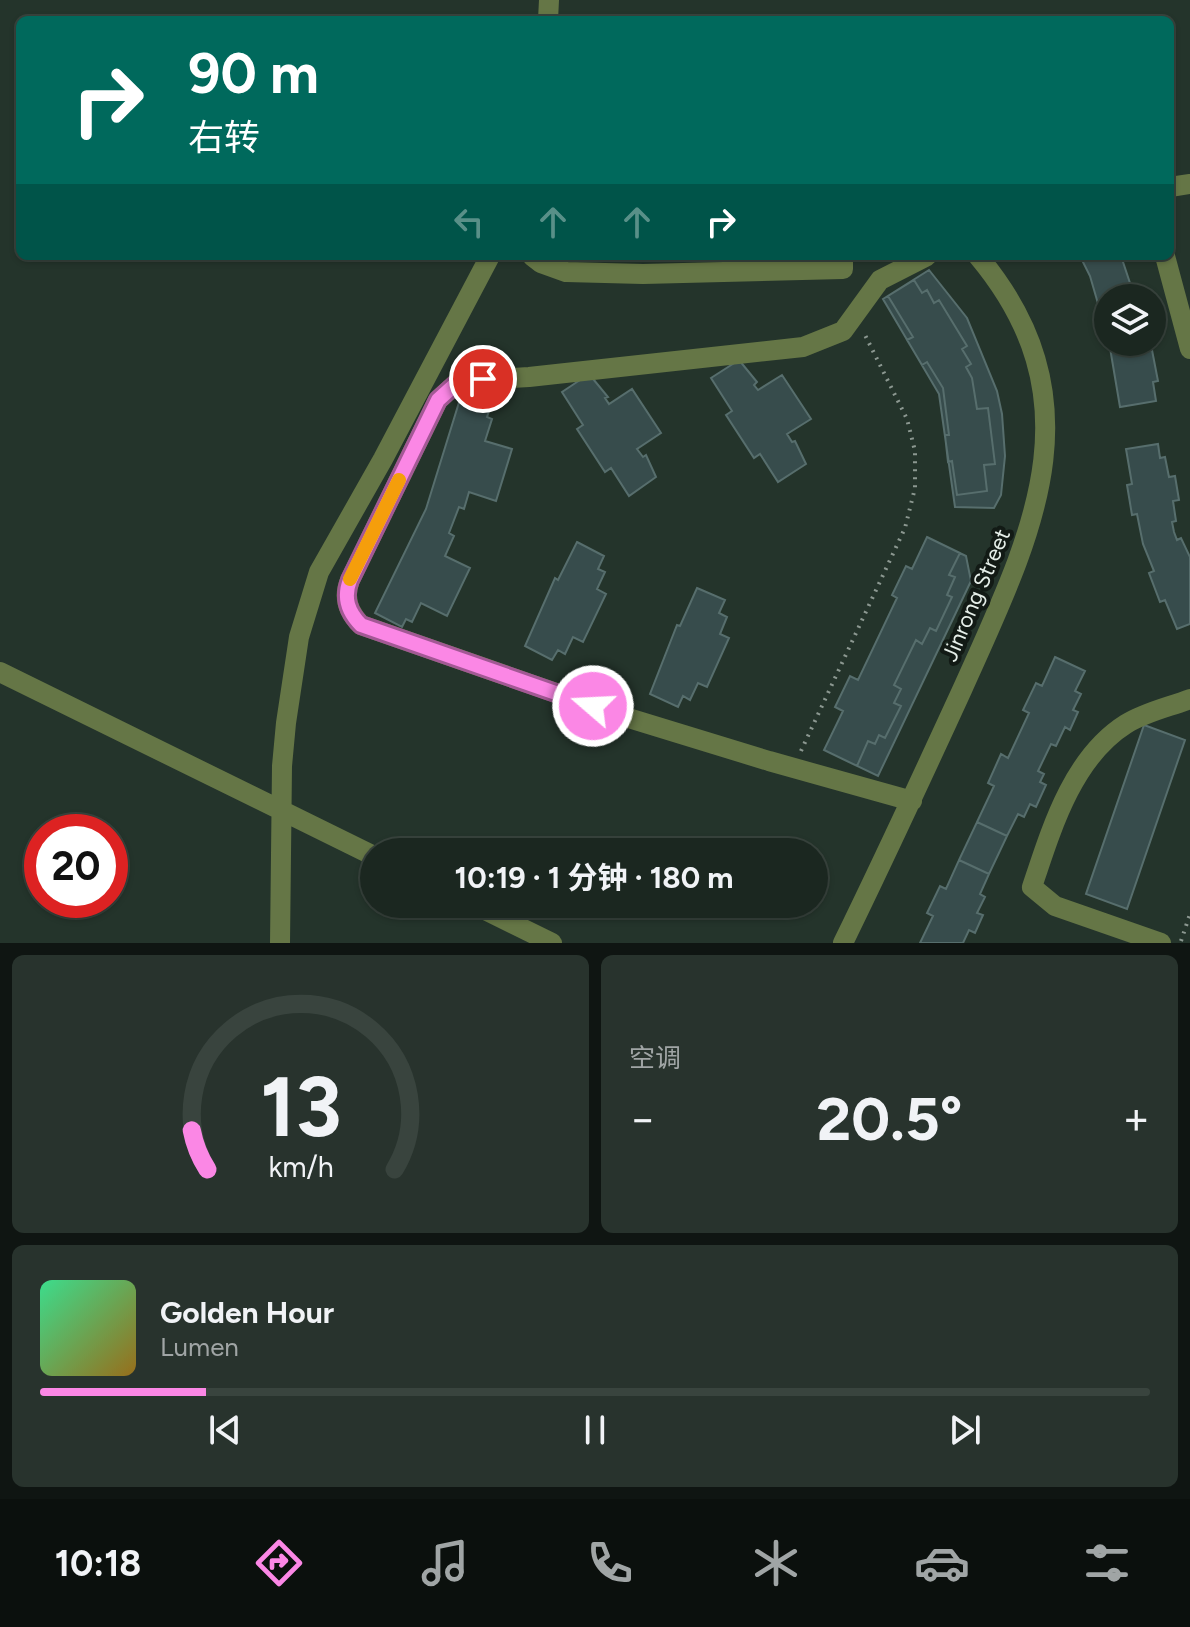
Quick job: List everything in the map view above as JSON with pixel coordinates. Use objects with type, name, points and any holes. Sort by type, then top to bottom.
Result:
[{"type":"street","points":[[280,943],[283,752],[299,637],[319,572],[383,459],[488,260]]},
{"type":"street","points":[[537,260],[566,272],[643,274],[843,269],[843,260]]},
{"type":"street","points":[[912,801],[622,716],[361,625],[349,610],[347,587],[438,400],[459,381],[529,377],[803,347],[843,331],[880,280],[919,260]]},
{"type":"street","name":"Jinrong Street","points":[[843,943],[912,801],[1015,572],[1034,515],[1045,458],[1044,403],[1032,348],[1008,296],[981,260]]},
{"type":"street","points":[[1166,260],[1190,349]]},
{"type":"street","points":[[0,672],[360,849]]},
{"type":"street","points":[[1161,943],[1055,906],[1032,887],[1056,816],[1089,760],[1126,724],[1190,699]]},
{"type":"street","points":[[501,918],[552,943]]},
{"type":"path","points":[[793,768],[905,528],[915,488],[915,451],[907,419],[855,315]]},
{"type":"path","points":[[1181,943],[1190,914]]},
{"type":"building","points":[[1082,260],[1122,260],[1130,284],[1094,284],[1094,290]]},
{"type":"building","points":[[929,270],[967,318],[997,391],[1005,456],[1001,495],[994,508],[955,507],[939,394],[883,299]]},
{"type":"building","points":[[914,280],[922,293],[927,290],[934,303],[939,300],[967,346],[962,349],[971,364],[966,367],[972,378],[977,409],[988,408],[995,464],[984,465],[987,491],[957,495],[952,461],[948,462],[945,435],[949,435],[943,388],[927,362],[922,365],[907,340],[913,337],[888,296]]},
{"type":"building","points":[[1111,356],[1153,356],[1158,381],[1153,382],[1156,401],[1120,407]]},
{"type":"building","points":[[739,360],[757,382],[754,385],[758,390],[782,375],[811,419],[787,434],[792,442],[795,441],[806,464],[778,482],[760,454],[754,458],[726,415],[732,411],[711,378]]},
{"type":"building","points":[[589,374],[608,397],[605,398],[609,404],[632,389],[661,433],[637,449],[643,457],[646,455],[656,477],[629,496],[611,468],[605,472],[577,429],[583,425],[562,392]]},
{"type":"building","points":[[461,396],[491,405],[487,417],[492,419],[485,441],[512,449],[496,501],[469,492],[464,509],[459,507],[449,533],[454,536],[445,556],[470,568],[447,616],[421,603],[412,622],[406,619],[402,627],[375,613],[426,509]]},
{"type":"building","points":[[1158,444],[1160,458],[1165,457],[1169,477],[1175,476],[1179,500],[1173,501],[1174,532],[1177,540],[1181,538],[1190,557],[1190,624],[1177,629],[1165,600],[1160,602],[1149,573],[1154,571],[1143,544],[1137,514],[1132,515],[1127,485],[1132,484],[1126,449]]},
{"type":"building","points":[[927,537],[966,556],[971,581],[878,776],[824,750],[843,711],[835,707],[850,676],[858,680],[897,598],[892,595],[906,566],[912,569]]},
{"type":"building","points":[[927,537],[960,553],[949,575],[955,577],[947,595],[952,597],[936,631],[930,628],[922,644],[916,640],[894,685],[901,689],[894,703],[901,706],[885,738],[879,735],[875,744],[868,741],[857,766],[824,750],[843,711],[835,707],[850,676],[858,680],[897,598],[892,595],[906,566],[912,569]]},
{"type":"building","points":[[577,542],[604,556],[598,569],[605,572],[597,589],[606,594],[583,642],[573,637],[565,654],[558,650],[552,660],[525,646],[555,578],[558,580]]},
{"type":"building","points":[[697,588],[725,600],[719,613],[727,617],[720,634],[729,638],[707,687],[698,683],[690,700],[683,696],[678,707],[650,694],[677,625],[680,626]]},
{"type":"building","points":[[1055,657],[1085,671],[1075,691],[1081,694],[1073,710],[1078,712],[1070,730],[1065,727],[1056,746],[1051,744],[1038,771],[1044,774],[1040,782],[1046,785],[1036,807],[1030,804],[1024,817],[1018,814],[1007,836],[977,822],[994,786],[988,783],[1001,754],[1008,758],[1029,713],[1023,710],[1036,683],[1042,686]]},
{"type":"building","points":[[1144,725],[1185,740],[1127,909],[1086,894]]},
{"type":"building","points":[[977,822],[1007,836],[989,874],[959,860]]},
{"type":"building","points":[[959,860],[989,874],[980,894],[985,897],[977,913],[983,915],[975,933],[969,930],[963,943],[920,943],[933,916],[927,913],[940,886],[946,889]]},
{"type":"slow traffic","points":[[350,579],[399,480]]},
{"type":"route","points":[[483,379],[459,381],[438,400],[347,587],[349,610],[361,625],[593,706]]}]
